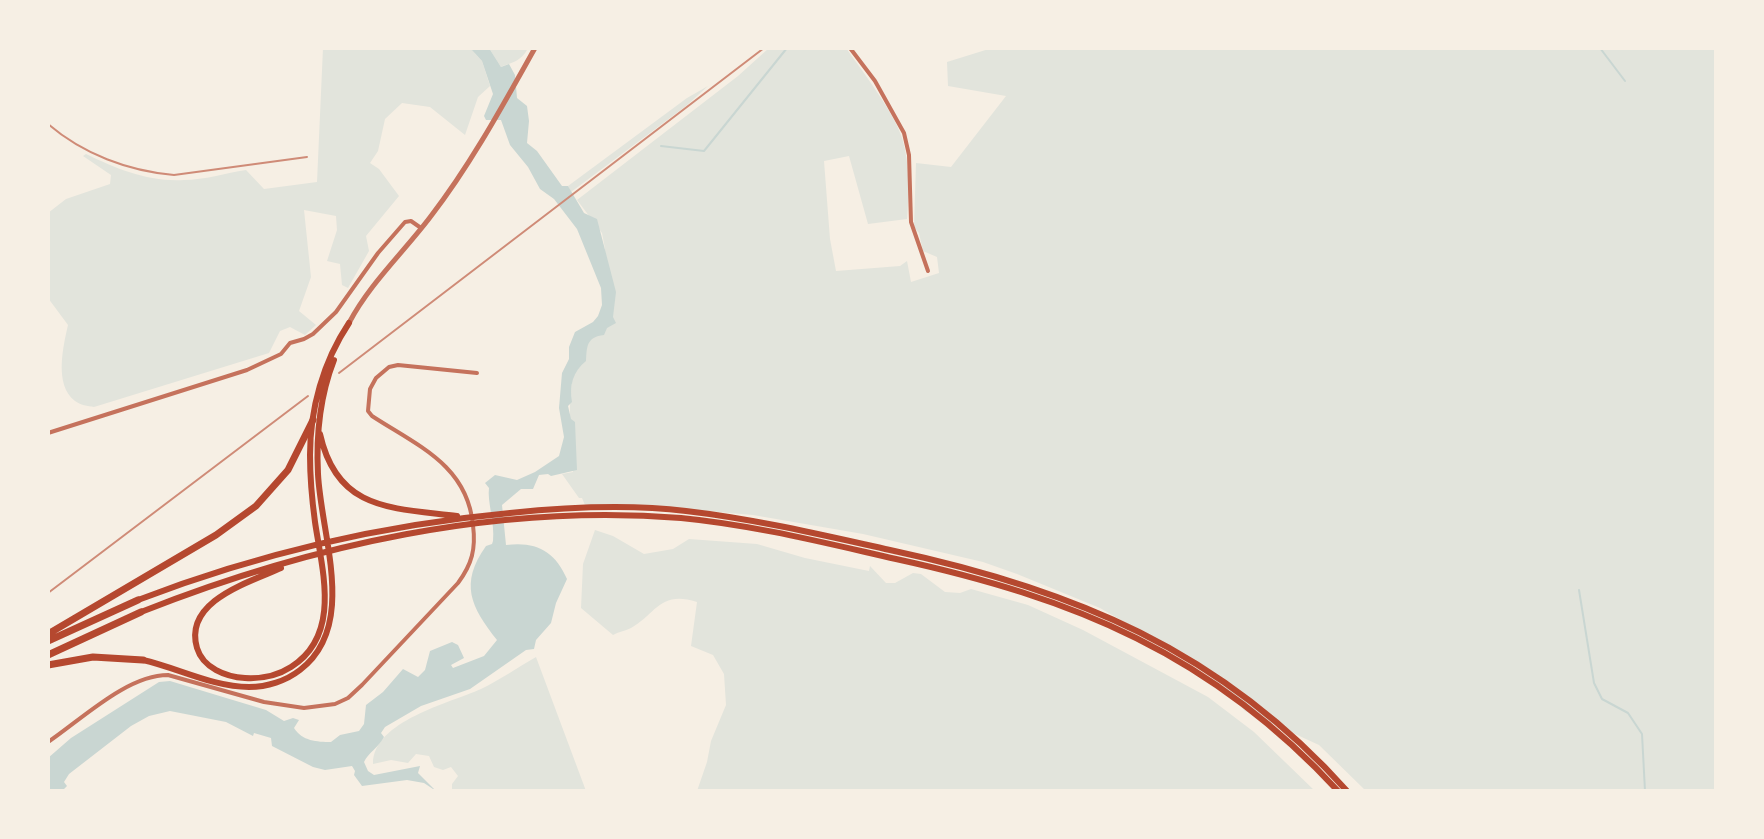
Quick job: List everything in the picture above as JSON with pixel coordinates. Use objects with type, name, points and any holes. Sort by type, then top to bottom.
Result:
[{"type":"highway","points":[[48,634],[216,535],[256,506],[288,470],[316,423]]},
{"type":"highway","points":[[48,641],[138,600]]},
{"type":"highway","points":[[48,655],[141,612]]},
{"type":"highway","points":[[48,665],[93,657],[117,656],[143,660]]},
{"type":"main road","points":[[143,660],[230,685],[258,687],[286,679],[310,662],[327,636],[333,604],[310,457],[327,366],[349,323]]},
{"type":"main road","points":[[316,423],[331,467],[355,495],[398,509],[467,521]]},
{"type":"main road","points":[[141,612],[299,559],[467,521],[541,510],[683,510],[765,522],[925,557],[1048,593],[1123,622],[1218,677],[1300,741],[1347,791]]},
{"type":"main road","points":[[138,600],[217,571],[297,547],[402,526],[606,515],[681,518],[763,529],[923,565],[1047,601],[1145,641],[1213,682],[1272,727],[1338,791]]},
{"type":"main road","points":[[299,559],[228,593],[206,609],[196,627],[195,637],[206,663],[221,673],[248,678],[266,677],[295,665],[310,649],[323,623],[326,570]]},
{"type":"street","points":[[349,323],[375,283],[422,228],[456,181],[535,48]]},
{"type":"street","points":[[850,48],[875,81],[904,133],[909,155],[911,222],[928,271]]},
{"type":"street","points":[[48,433],[247,370],[281,354],[290,343],[313,334],[336,312],[378,253],[405,222],[411,221],[422,228]]},
{"type":"street","points":[[48,742],[128,686],[156,675],[168,675],[264,702],[304,708],[320,708],[348,698],[458,583],[468,570],[475,542],[471,506],[457,476],[372,416],[368,411],[370,389],[383,370],[398,365],[477,373]]},
{"type":"shaded area","points":[[323,48],[470,48],[482,61],[490,86],[478,97],[465,135],[430,107],[402,103],[385,119],[378,151],[370,163],[379,169],[399,196],[366,236],[369,251],[348,288],[342,285],[340,264],[327,261],[337,230],[336,216],[304,210],[311,277],[299,311],[316,325],[305,335],[290,327],[280,331],[269,353],[94,407],[75,401],[68,394],[62,376],[62,354],[68,325],[48,298],[48,213],[66,199],[110,184],[111,175],[83,156],[86,154],[121,169],[158,179],[192,180],[246,170],[264,189],[317,182]]},
{"type":"shaded area","points":[[470,48],[489,48],[501,67],[509,64],[515,75],[517,98],[527,106],[527,143],[537,151],[562,186],[568,186],[584,213],[597,219],[616,292],[613,317],[616,323],[607,328],[604,335],[591,340],[586,361],[575,374],[572,385],[572,402],[568,406],[571,419],[575,422],[577,470],[551,476],[539,475],[533,489],[521,489],[502,505],[506,545],[526,545],[543,550],[557,561],[567,579],[551,623],[536,640],[534,649],[526,650],[470,689],[421,706],[385,727],[381,733],[384,737],[382,741],[364,762],[368,771],[374,775],[420,766],[418,773],[436,791],[424,783],[407,780],[362,786],[352,766],[325,770],[313,767],[272,746],[271,738],[254,733],[253,736],[226,722],[170,711],[149,716],[131,726],[69,774],[64,782],[67,786],[62,791],[48,791],[48,758],[71,738],[159,682],[170,681],[266,710],[284,721],[299,720],[294,728],[301,736],[331,742],[340,735],[359,731],[364,724],[366,705],[383,692],[403,669],[418,677],[425,670],[430,651],[452,642],[458,645],[464,658],[451,665],[453,668],[484,656],[497,640],[475,606],[471,584],[478,560],[493,541],[489,488],[485,483],[495,475],[517,480],[559,456],[564,437],[559,408],[562,373],[569,359],[569,347],[575,332],[593,322],[602,305],[601,288],[577,229],[554,199],[540,189],[528,167],[510,145],[501,120],[486,120],[484,116],[493,94],[482,61]]},
{"type":"shaded area","points":[[489,48],[528,48],[519,59],[501,67]]},
{"type":"shaded area","points":[[769,48],[846,48],[885,104],[905,148],[907,219],[868,224],[849,156],[824,161],[830,239],[836,271],[900,266],[907,261],[911,282],[939,273],[937,257],[923,251],[919,233],[914,227],[916,163],[951,167],[1006,96],[948,86],[947,62],[992,48],[1716,48],[1716,791],[1366,791],[1319,745],[1245,711],[1206,672],[1142,632],[1100,608],[1017,574],[983,562],[863,534],[753,515],[660,507],[585,505],[562,474],[573,472],[570,408],[576,362],[584,344],[604,324],[605,249],[602,233],[577,200],[738,76]]},
{"type":"shaded area","points":[[708,86],[571,192],[568,186],[687,98]]},
{"type":"shaded area","points":[[595,530],[613,536],[644,554],[673,549],[689,539],[757,544],[869,571],[870,566],[886,583],[895,583],[913,573],[921,574],[945,592],[960,593],[971,589],[1028,605],[1083,630],[1208,697],[1254,732],[1315,791],[697,791],[711,741],[726,705],[724,674],[713,655],[691,646],[697,602],[685,599],[666,601],[631,628],[613,635],[581,608],[583,564]]},
{"type":"shaded area","points":[[536,657],[586,791],[452,791],[452,784],[458,776],[451,767],[443,770],[434,767],[429,756],[416,754],[408,763],[391,760],[373,764],[376,749],[399,725],[481,689]]},
{"type":"waterway","points":[[661,146],[704,151],[787,48]]},
{"type":"waterway","points":[[1600,48],[1625,81]]},
{"type":"waterway","points":[[1579,590],[1594,683],[1602,699],[1628,713],[1642,734],[1645,791]]},
{"type":"railway","points":[[339,373],[764,48]]},
{"type":"railway","points":[[48,124],[91,152],[123,165],[157,173],[174,175],[307,157]]},
{"type":"railway","points":[[48,593],[308,396]]}]
